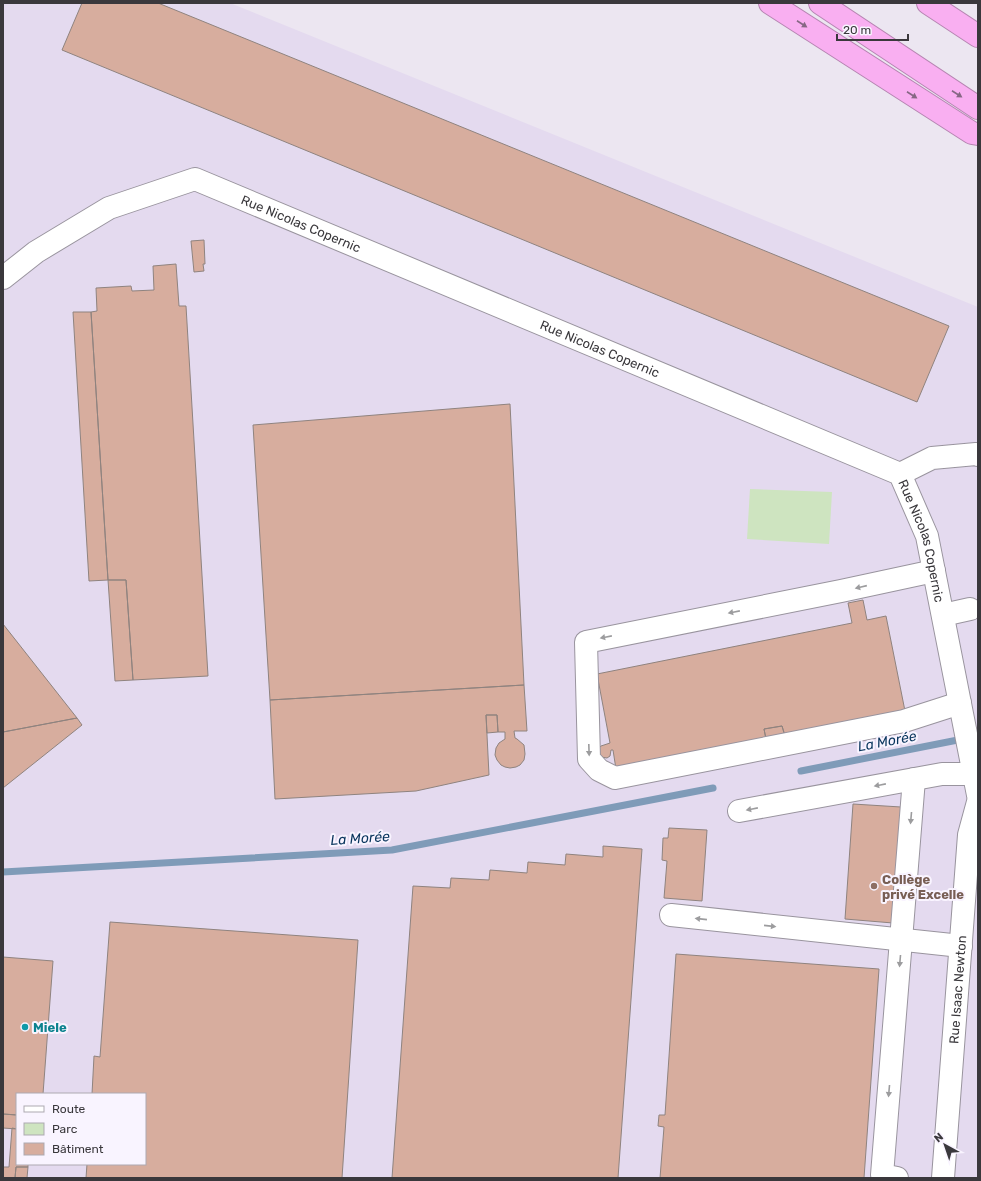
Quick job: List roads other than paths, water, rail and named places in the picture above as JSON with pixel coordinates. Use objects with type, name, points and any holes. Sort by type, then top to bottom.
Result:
[{"type":"highway","points":[[770,3],[972,134],[978,134]]},
{"type":"highway","points":[[820,3],[978,108]]},
{"type":"highway","points":[[928,3],[978,36]]},
{"type":"street","name":"Rue Nicolas Copernic","points":[[3,278],[36,252],[109,208],[195,179],[900,474],[927,536],[978,795]]},
{"type":"street","points":[[900,474],[932,458],[978,455]]},
{"type":"street","points":[[934,571],[841,592],[586,642],[590,759],[599,770],[615,778],[961,711]]},
{"type":"street","points":[[943,615],[970,609]]},
{"type":"street","points":[[739,812],[942,774],[972,764]]},
{"type":"street","points":[[897,1178],[882,1175],[914,779]]},
{"type":"street","name":"Rue Isaac Newton","points":[[943,1178],[969,835],[978,802]]},
{"type":"street","points":[[671,915],[961,946]]},
{"type":"waterway","name":"La Morée","points":[[801,771],[978,736]]},
{"type":"waterway","name":"La Morée","points":[[3,872],[392,850],[713,788]]},
{"type":"place","name":"Collège privé Excelle","points":[[874,886]]},
{"type":"place","name":"Miele","points":[[25,1027]]}]
